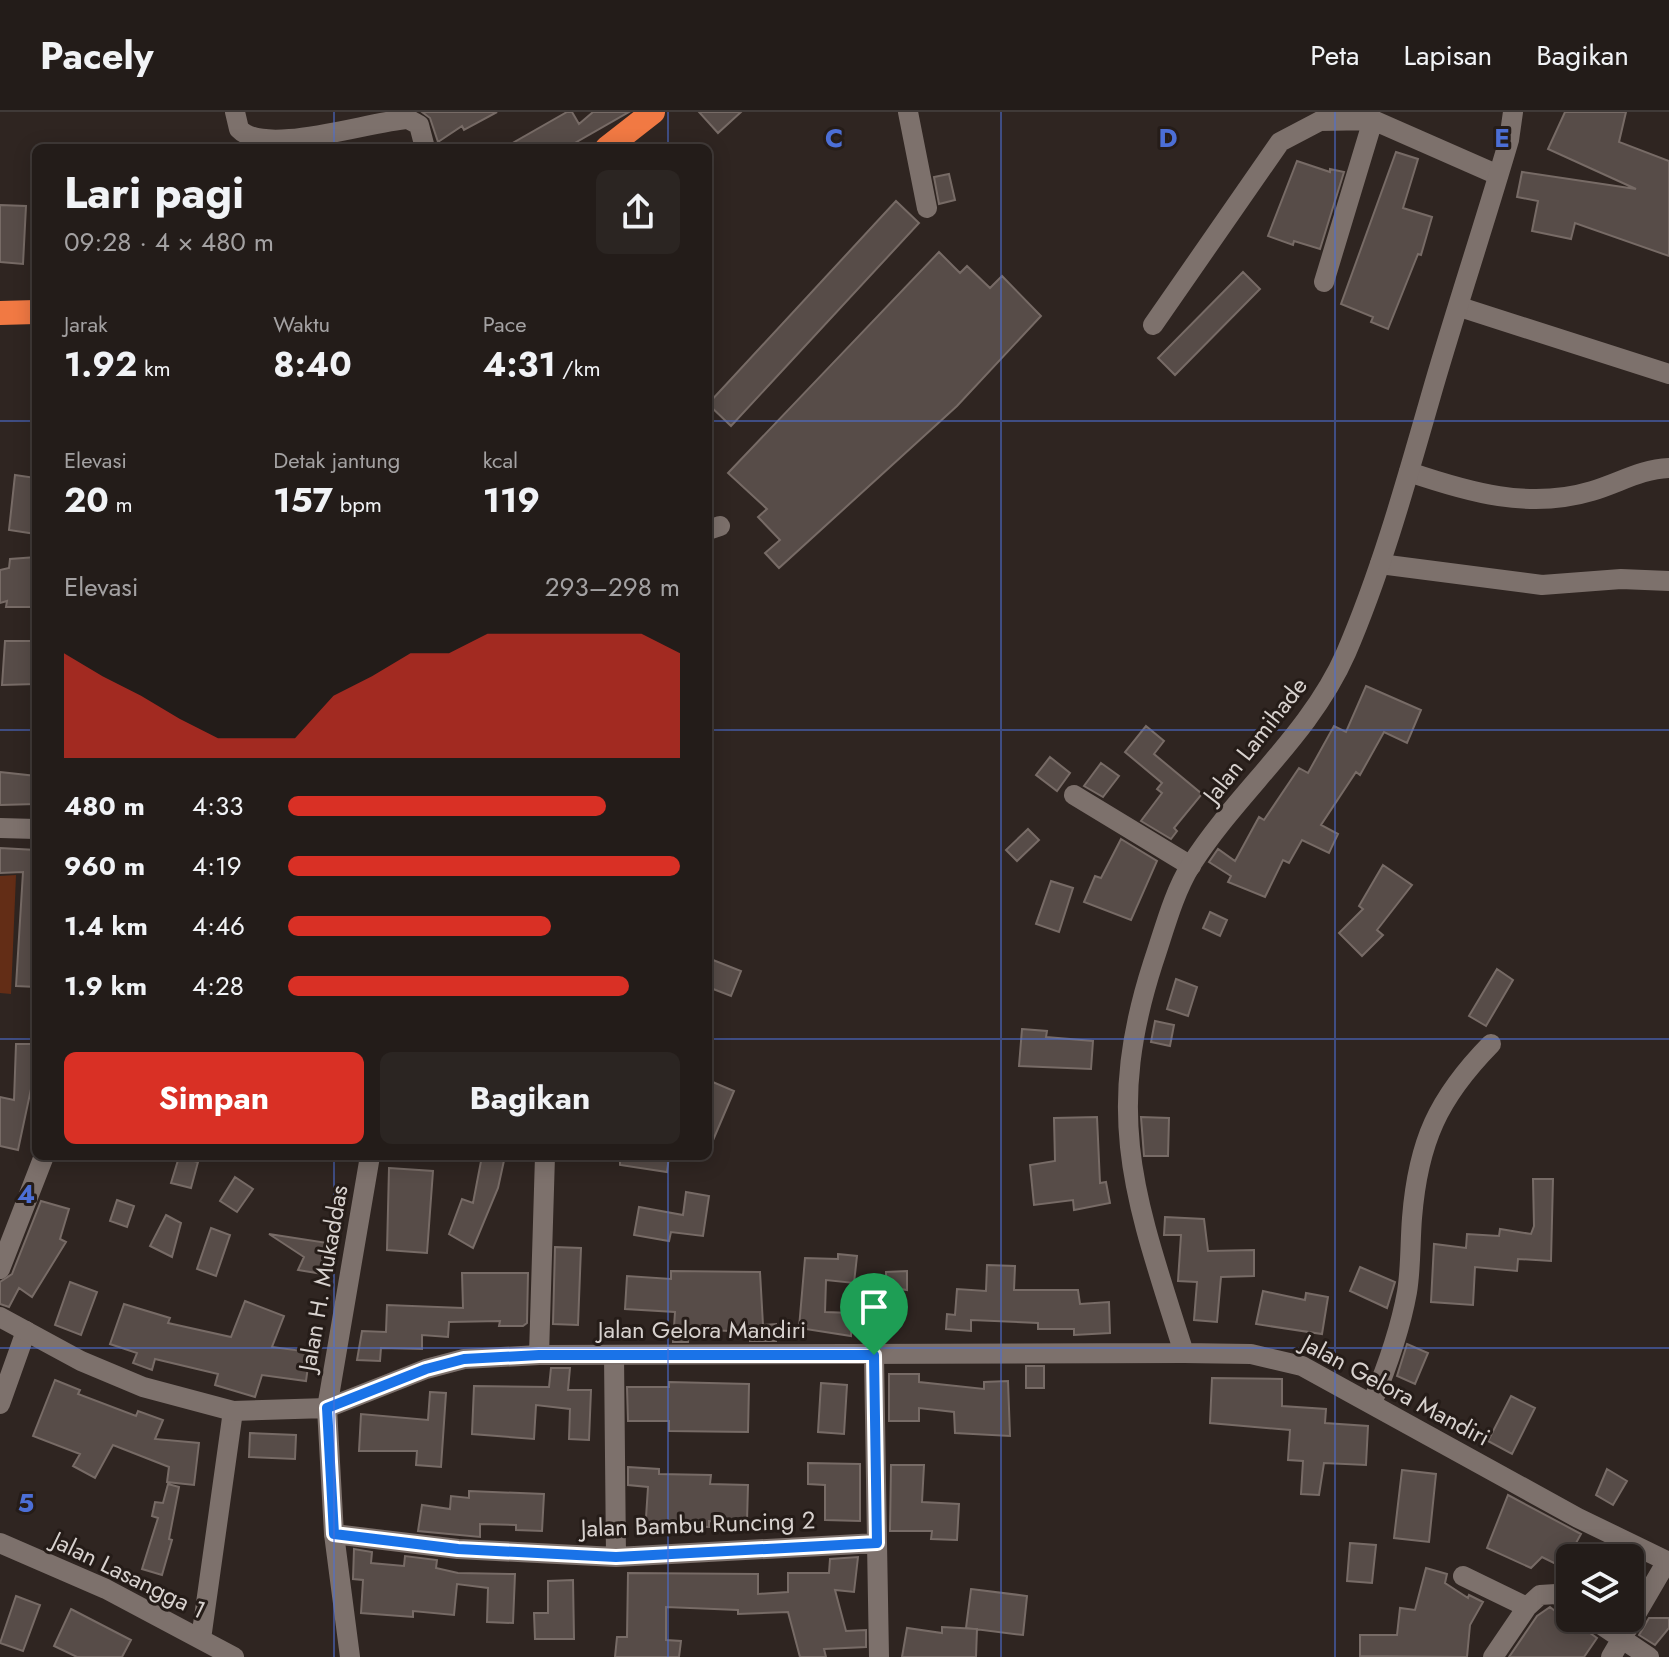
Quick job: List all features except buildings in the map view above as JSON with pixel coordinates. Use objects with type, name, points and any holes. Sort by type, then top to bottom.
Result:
[{"type":"highway","points":[[612,144],[653,112]]},
{"type":"highway","points":[[0,313],[32,312]]},
{"type":"street","points":[[235,112],[239,129],[255,138],[298,138],[408,119],[419,125],[424,144]]},
{"type":"street","points":[[908,112],[927,208]]},
{"type":"street","name":"Jalan Lamihade","points":[[1184,1353],[1143,1222],[1129,1161],[1125,1107],[1131,1040],[1145,987],[1168,918],[1191,866],[1328,690],[1380,564],[1460,307],[1513,112]]},
{"type":"street","points":[[1324,282],[1373,120]]},
{"type":"street","points":[[1153,325],[1280,142],[1320,121],[1373,120],[1498,175]]},
{"type":"street","points":[[355,127],[357,144]]},
{"type":"street","points":[[1460,307],[1669,374]]},
{"type":"street","points":[[1409,472],[1459,489],[1529,500],[1591,492],[1650,469],[1669,468]]},
{"type":"street","points":[[1380,564],[1542,585],[1621,579],[1669,581]]},
{"type":"street","points":[[1074,795],[1191,866]]},
{"type":"street","points":[[0,828],[32,829]]},
{"type":"street","points":[[1372,1403],[1391,1359],[1408,1290],[1412,1214],[1430,1131],[1442,1102],[1491,1044]]},
{"type":"street","points":[[0,1269],[42,1160]]},
{"type":"street","name":"Jalan H. Mukaddas","points":[[350,1657],[334,1534],[327,1408],[369,1160]]},
{"type":"street","points":[[539,1355],[545,1160]]},
{"type":"street","name":"Jalan Gelora Mandiri","points":[[0,1317],[81,1361],[143,1387],[233,1411],[327,1408],[426,1369],[464,1359],[539,1355],[1184,1353],[1278,1358],[1302,1366],[1578,1518],[1668,1561]]},
{"type":"street","points":[[0,1404],[26,1331]]},
{"type":"street","points":[[614,1355],[616,1557]]},
{"type":"street","points":[[874,1355],[879,1657]]},
{"type":"street","points":[[201,1639],[233,1411]]},
{"type":"street","name":"Jalan Bambu Runcing 2","points":[[334,1534],[458,1549],[616,1557],[877,1543]]},
{"type":"street","name":"Jalan Lasangga 1","points":[[0,1543],[106,1589],[234,1657]]},
{"type":"street","points":[[1616,1648],[1668,1561]]},
{"type":"street","points":[[1463,1576],[1527,1607]]},
{"type":"street","points":[[1493,1657],[1527,1607],[1548,1593],[1556,1597]]},
{"type":"street","points":[[1603,1632],[1616,1648],[1649,1657]]},
{"type":"shaded area","points":[[16,875],[11,994],[0,993],[0,876]]},
{"type":"route","points":[[539,1355],[874,1355],[877,1543],[616,1557],[458,1549],[334,1534],[327,1408],[426,1369],[464,1359],[539,1355]]}]
